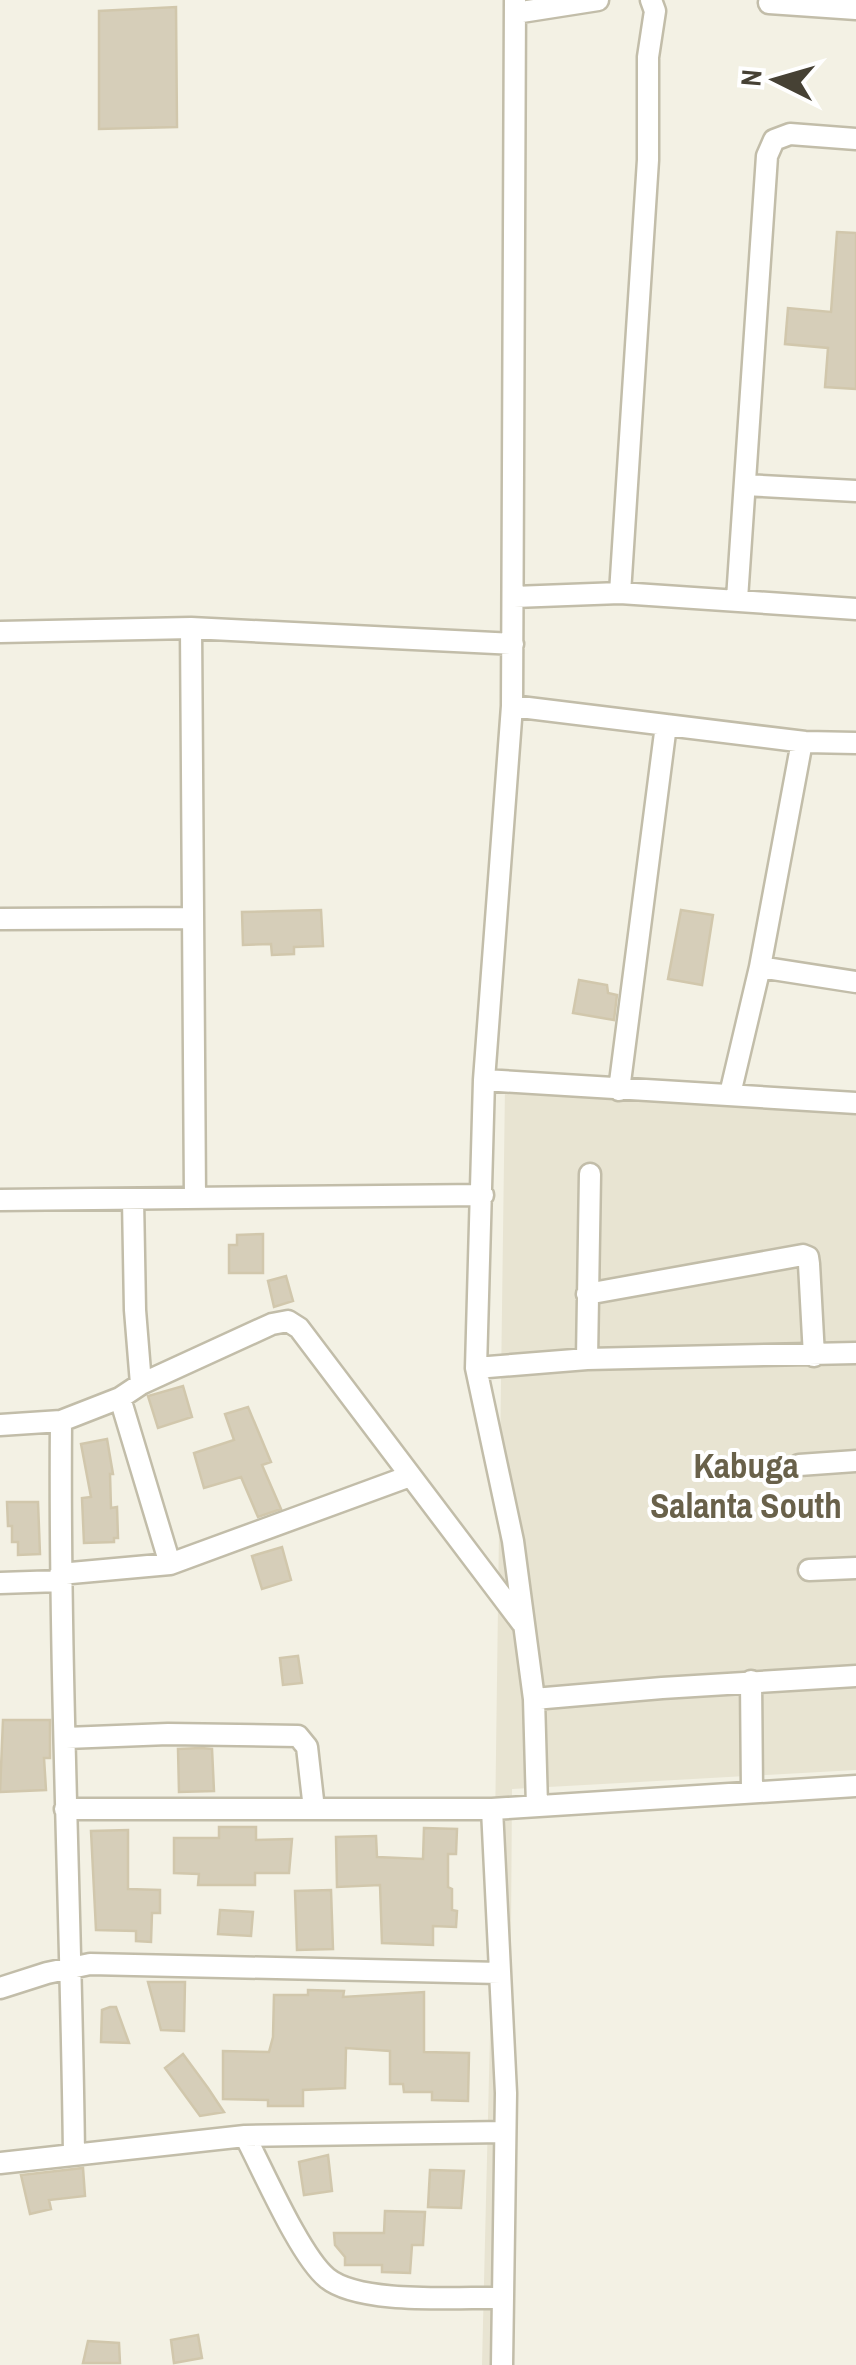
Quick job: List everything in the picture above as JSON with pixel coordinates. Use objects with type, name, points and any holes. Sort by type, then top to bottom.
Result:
[{"type":"street","points":[[537,1806],[534,1700],[513,1541],[476,1368],[484,1080],[512,706],[515,6],[598,0]]},
{"type":"street","points":[[620,593],[648,160],[648,57],[655,11],[651,0]]},
{"type":"street","points":[[768,3],[856,9]]},
{"type":"street","points":[[737,599],[767,156],[774,140],[790,134],[856,139]]},
{"type":"street","points":[[744,484],[856,491]]},
{"type":"street","points":[[514,597],[620,593],[856,608]]},
{"type":"street","points":[[0,632],[191,628],[513,644]]},
{"type":"street","points":[[191,628],[195,1198]]},
{"type":"street","points":[[512,706],[805,742],[856,743]]},
{"type":"street","points":[[619,1090],[666,725]]},
{"type":"street","points":[[730,1094],[760,967],[800,747],[805,742]]},
{"type":"street","points":[[0,919],[193,918]]},
{"type":"street","points":[[760,967],[856,982]]},
{"type":"street","points":[[484,1080],[856,1103]]},
{"type":"street","points":[[587,1359],[590,1174]]},
{"type":"street","points":[[0,1200],[483,1195]]},
{"type":"street","points":[[133,1199],[141,1384]]},
{"type":"street","points":[[588,1294],[803,1255],[808,1257],[809,1264],[814,1356]]},
{"type":"street","points":[[0,1425],[61,1421],[120,1398],[141,1384],[272,1324],[288,1321],[299,1328],[524,1626]]},
{"type":"street","points":[[476,1368],[587,1359],[856,1353]]},
{"type":"street","points":[[120,1398],[170,1564]]},
{"type":"street","points":[[61,1421],[60,1577],[74,2154]]},
{"type":"street","points":[[799,1464],[856,1461]]},
{"type":"street","points":[[0,1583],[170,1564],[410,1476]]},
{"type":"street","points":[[809,1570],[856,1568]]},
{"type":"street","points":[[534,1700],[856,1676]]},
{"type":"street","points":[[751,1681],[752,1792]]},
{"type":"street","points":[[66,1738],[168,1734],[298,1736],[307,1747],[314,1809]]},
{"type":"street","points":[[65,1809],[492,1809],[856,1786]]},
{"type":"street","points":[[492,1809],[506,2093],[502,2365]]},
{"type":"street","points":[[0,1988],[90,1964],[500,1973]]},
{"type":"street","points":[[0,2163],[245,2136],[504,2132]]},
{"type":"street","points":[[245,2136],[310,2260],[328,2279],[352,2291],[378,2296],[503,2298]]},
{"type":"shaded area","points":[[505,1086],[856,1108],[856,1770],[512,1789],[508,2365],[482,2365],[495,1828]]},
{"type":"building","points":[[176,7],[177,127],[99,129],[99,11]]},
{"type":"building","points":[[837,232],[856,233],[856,389],[825,387],[828,348],[785,344],[788,308],[831,312]]},
{"type":"building","points":[[321,910],[323,946],[294,947],[294,954],[272,955],[271,944],[243,945],[242,912]]},
{"type":"building","points":[[681,910],[713,915],[702,985],[668,979]]},
{"type":"building","points":[[579,980],[607,985],[608,993],[617,995],[614,1020],[573,1013]]},
{"type":"building","points":[[263,1234],[263,1273],[229,1273],[229,1245],[237,1245],[237,1235]]},
{"type":"building","points":[[286,1276],[293,1301],[274,1307],[268,1281]]},
{"type":"building","points":[[183,1386],[192,1417],[158,1428],[148,1396]]},
{"type":"building","points":[[248,1407],[271,1462],[262,1465],[281,1509],[258,1517],[241,1477],[204,1488],[194,1453],[234,1440],[225,1414]]},
{"type":"building","points":[[107,1439],[113,1474],[111,1508],[117,1507],[118,1538],[114,1542],[84,1543],[82,1498],[91,1497],[81,1444]]},
{"type":"building","points":[[7,1502],[38,1502],[40,1554],[18,1555],[18,1542],[12,1542],[12,1526],[8,1526]]},
{"type":"building","points":[[282,1547],[291,1580],[262,1589],[252,1556]]},
{"type":"building","points":[[298,1656],[302,1683],[283,1685],[280,1658]]},
{"type":"building","points":[[3,1720],[50,1720],[50,1758],[44,1758],[46,1790],[0,1792]]},
{"type":"building","points":[[178,1749],[212,1749],[214,1791],[179,1792]]},
{"type":"building","points":[[219,1827],[256,1827],[256,1840],[292,1839],[289,1873],[255,1873],[255,1885],[198,1885],[199,1874],[174,1873],[174,1838],[219,1838]]},
{"type":"building","points":[[424,1828],[457,1829],[456,1854],[448,1854],[448,1887],[452,1889],[452,1910],[457,1911],[456,1927],[433,1926],[433,1945],[382,1943],[380,1885],[337,1887],[336,1837],[376,1836],[377,1857],[423,1859]]},
{"type":"building","points":[[128,1830],[128,1889],[160,1890],[160,1913],[152,1913],[151,1942],[136,1941],[136,1931],[96,1930],[91,1831]]},
{"type":"building","points":[[331,1890],[333,1949],[297,1950],[295,1891]]},
{"type":"building","points":[[220,1910],[253,1912],[251,1936],[218,1934]]},
{"type":"building","points":[[148,1982],[185,1982],[184,2031],[161,2030]]},
{"type":"building","points":[[308,1990],[344,1991],[343,1997],[424,1992],[424,2052],[469,2053],[468,2101],[432,2100],[432,2092],[404,2092],[403,2084],[390,2084],[390,2051],[346,2048],[345,2088],[303,2090],[303,2106],[268,2106],[268,2100],[223,2099],[223,2051],[269,2052],[274,1995],[308,1995]]},
{"type":"building","points":[[116,2007],[129,2043],[101,2042],[102,2010]]},
{"type":"building","points":[[183,2054],[224,2112],[200,2116],[165,2068]]},
{"type":"building","points":[[328,2155],[332,2191],[304,2195],[299,2162]]},
{"type":"building","points":[[83,2168],[85,2196],[49,2200],[51,2209],[30,2214],[21,2175]]},
{"type":"building","points":[[430,2170],[464,2171],[461,2208],[428,2207]]},
{"type":"building","points":[[385,2211],[425,2212],[423,2245],[412,2245],[410,2273],[382,2272],[382,2265],[345,2265],[334,2233],[384,2233]]},
{"type":"building","points":[[198,2335],[202,2358],[174,2363],[171,2340]]},
{"type":"building","points":[[88,2341],[119,2343],[120,2363],[83,2363]]},
{"type":"district","name":"Kabuga Salanta South","points":[[746,1485]]}]
